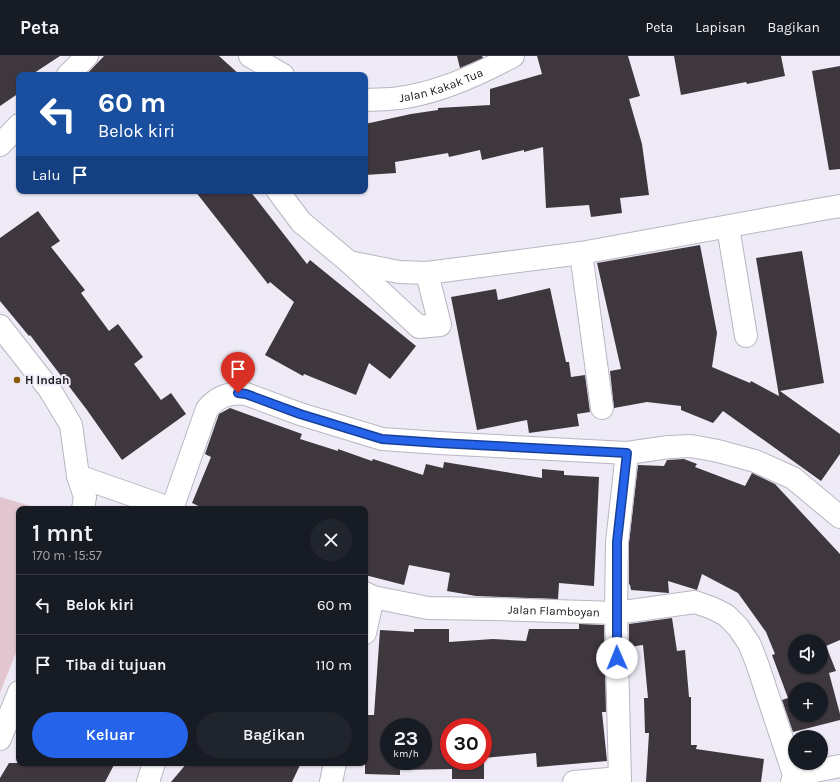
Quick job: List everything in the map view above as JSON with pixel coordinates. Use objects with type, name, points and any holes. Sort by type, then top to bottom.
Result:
[{"type":"street","points":[[71,72],[87,56]]},
{"type":"street","points":[[250,56],[278,72]]},
{"type":"street","name":"Jalan Kakak Tua","points":[[368,100],[399,98],[432,90],[464,79],[513,56]]},
{"type":"street","points":[[0,145],[16,128]]},
{"type":"street","points":[[280,194],[301,222],[349,262],[419,328],[440,325],[427,273]]},
{"type":"street","points":[[349,262],[399,272],[427,273],[581,253],[840,206]]},
{"type":"street","points":[[728,227],[746,336]]},
{"type":"street","points":[[581,253],[602,408]]},
{"type":"street","points":[[0,326],[50,390],[71,425],[78,476],[85,497],[84,506]]},
{"type":"street","points":[[173,506],[207,409],[220,397],[238,393],[246,394],[300,414],[382,439],[627,453],[669,447],[691,446],[718,451],[755,461],[793,478],[840,516]]},
{"type":"street","points":[[574,782],[620,780],[616,613],[617,542],[627,453]]},
{"type":"street","points":[[78,476],[163,506]]},
{"type":"street","name":"Jalan Flamboyan","points":[[369,595],[428,608],[616,613],[696,602],[712,608],[726,615],[738,627],[750,645],[758,666],[793,779]]},
{"type":"street","points":[[0,739],[16,699]]},
{"type":"street","points":[[148,782],[153,766]]},
{"type":"street","points":[[331,782],[334,766]]},
{"type":"street","points":[[793,779],[840,766]]},
{"type":"shaded area","points":[[0,497],[31,506],[16,506],[16,653],[0,693]]},
{"type":"building","points":[[0,56],[60,56],[36,72],[16,72],[16,95],[0,106]]},
{"type":"building","points":[[104,56],[219,56],[237,72],[89,72]]},
{"type":"building","points":[[457,56],[482,56],[483,58],[460,68]]},
{"type":"building","points":[[537,56],[628,56],[640,96],[629,99],[642,144],[649,195],[620,198],[622,213],[591,217],[589,205],[546,208],[543,147],[482,160],[480,150],[449,157],[448,153],[395,162],[396,173],[368,175],[368,123],[438,110],[438,108],[490,105],[490,89],[542,74]]},
{"type":"building","points":[[674,56],[781,56],[785,76],[681,95]]},
{"type":"building","points":[[840,66],[840,169],[829,170],[812,71]]},
{"type":"building","points":[[197,194],[252,194],[307,264],[310,260],[416,346],[390,379],[369,363],[356,395],[304,374],[303,376],[265,355],[294,302],[270,282],[268,284]]},
{"type":"building","points":[[38,211],[60,241],[51,247],[85,290],[81,293],[109,331],[118,324],[143,357],[134,364],[161,400],[171,393],[186,414],[122,460],[87,410],[30,335],[29,336],[0,301],[0,238]]},
{"type":"building","points":[[700,245],[717,333],[712,367],[750,383],[751,381],[779,396],[756,258],[802,251],[824,383],[780,391],[840,434],[840,454],[821,481],[723,411],[713,423],[681,410],[681,406],[647,402],[614,408],[610,371],[621,369],[597,263]]},
{"type":"building","points":[[550,288],[566,362],[569,362],[571,377],[585,375],[590,412],[577,414],[579,426],[529,433],[527,420],[477,430],[451,297],[496,289],[498,300]]},
{"type":"building","points":[[230,408],[302,434],[300,439],[338,451],[338,449],[372,461],[373,459],[423,475],[426,464],[443,468],[444,462],[542,478],[542,469],[564,471],[564,475],[599,477],[594,586],[559,583],[558,599],[476,596],[447,591],[450,573],[409,565],[404,585],[368,576],[368,506],[198,506],[192,503],[211,457],[205,454],[219,414]]},
{"type":"building","points":[[684,459],[697,464],[695,467],[745,486],[752,473],[775,484],[840,554],[840,640],[828,645],[828,634],[788,634],[788,674],[828,674],[828,651],[836,671],[829,673],[840,714],[840,720],[801,730],[792,730],[790,722],[828,722],[828,682],[788,682],[788,698],[772,655],[775,654],[766,632],[738,593],[702,574],[697,590],[668,581],[669,593],[631,590],[629,584],[629,543],[638,465],[664,466],[667,460]]},
{"type":"building","points":[[672,618],[677,651],[685,650],[689,697],[691,697],[691,745],[697,745],[696,749],[764,759],[761,782],[646,782],[649,733],[645,733],[644,698],[648,698],[643,645],[629,647],[629,624]]},
{"type":"building","points":[[579,624],[604,625],[606,712],[602,712],[607,761],[537,767],[536,753],[492,757],[492,718],[440,718],[440,769],[432,769],[432,718],[380,718],[380,770],[400,770],[400,775],[365,774],[365,766],[368,766],[368,715],[374,715],[380,630],[414,632],[414,629],[449,629],[449,642],[493,639],[526,641],[529,629],[579,629]]},
{"type":"building","points":[[788,698],[788,717],[782,700]]},
{"type":"building","points":[[9,763],[16,763],[16,766],[113,766],[105,782],[0,782],[0,778]]},
{"type":"building","points":[[184,766],[300,766],[292,782],[171,782]]},
{"type":"building","points":[[452,770],[484,770],[484,779],[452,779]]},
{"type":"place","name":"H Indah","points":[[17,380]]},
{"type":"route","points":[[238,393],[246,394],[300,414],[382,439],[627,453],[617,542],[617,658]]}]
